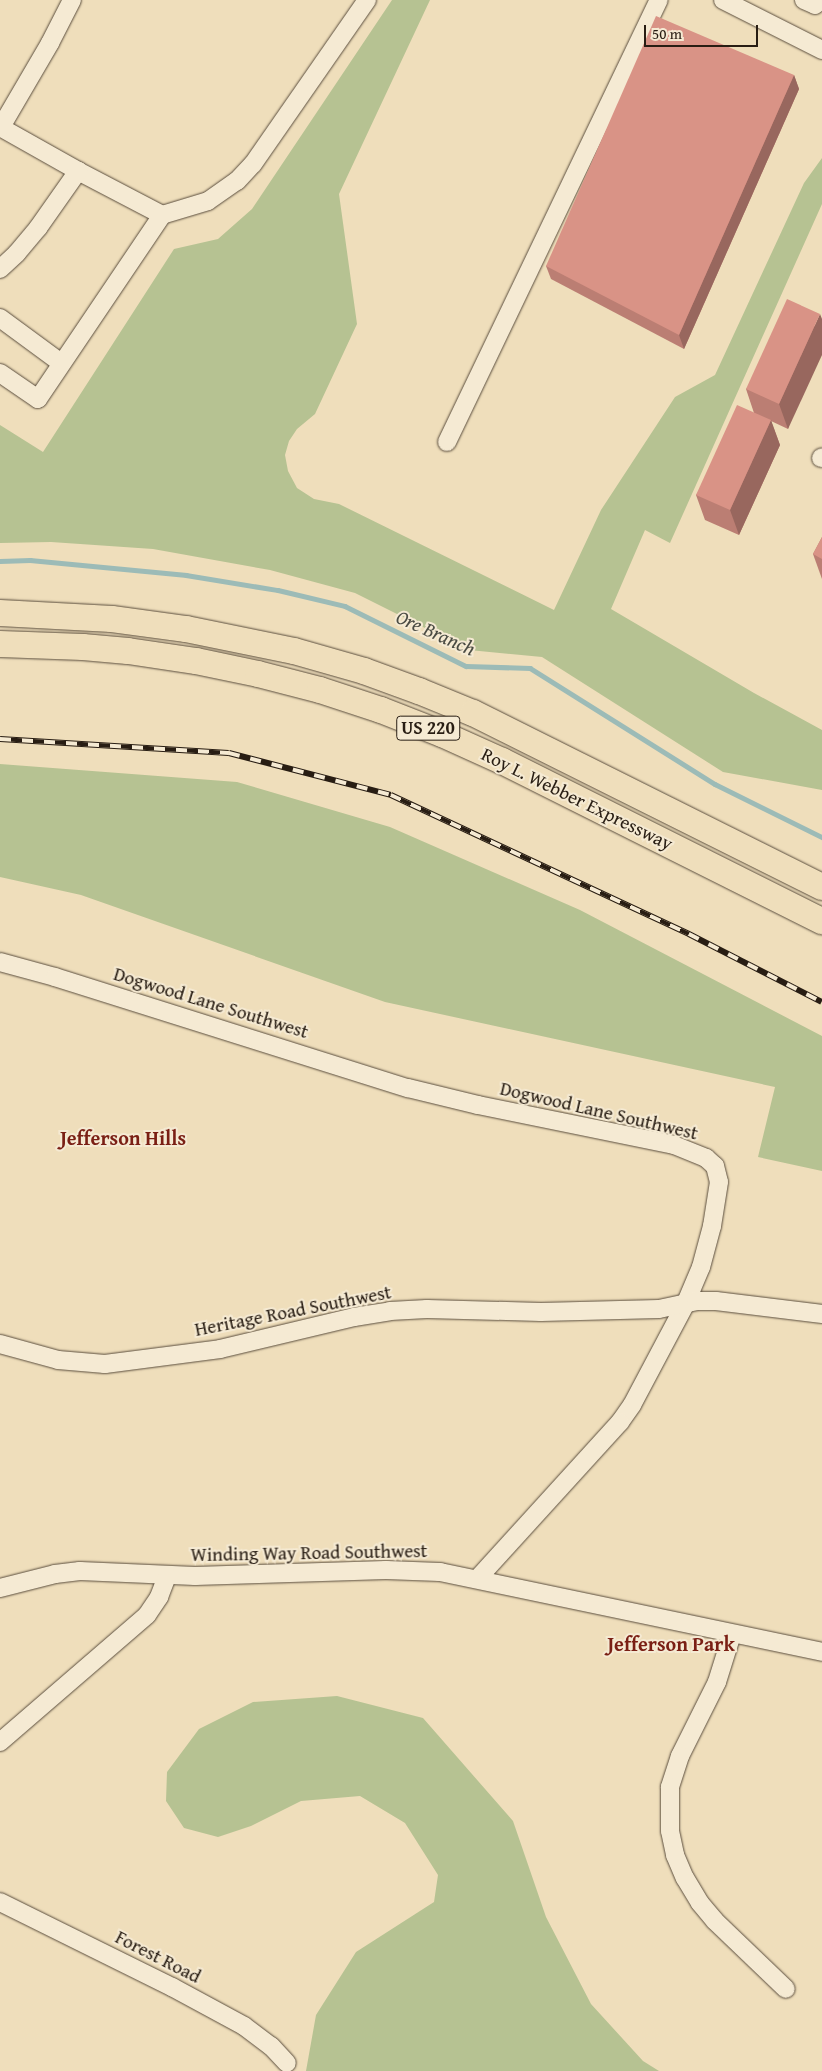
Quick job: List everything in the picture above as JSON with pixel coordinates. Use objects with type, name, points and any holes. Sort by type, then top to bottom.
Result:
[{"type":"highway","name":"Roy L. Webber Expressway","points":[[0,613],[72,616],[186,629],[294,651],[364,671],[419,690],[472,713],[822,887]]},
{"type":"highway","name":"Roy L. Webber Expressway","points":[[0,644],[83,647],[128,651],[196,661],[320,690],[381,710],[442,734],[502,761],[822,921]]},
{"type":"street","points":[[72,0],[50,43],[1,127],[78,171],[162,214]]},
{"type":"street","points":[[0,373],[38,399],[162,214],[208,201],[237,181],[253,164],[368,0]]},
{"type":"street","points":[[448,442],[658,0]]},
{"type":"street","points":[[723,0],[822,50]]},
{"type":"street","points":[[0,269],[17,253],[38,228],[78,171]]},
{"type":"street","points":[[0,318],[61,363]]},
{"type":"street","name":"Dogwood Lane Southwest","points":[[0,962],[55,976],[408,1088],[478,1105],[674,1146],[706,1158],[715,1166],[719,1182],[712,1226],[701,1267],[686,1303],[646,1382],[620,1422],[476,1579]]},
{"type":"street","name":"Heritage Road Southwest","points":[[0,1344],[58,1360],[105,1364],[220,1349],[354,1317],[390,1311],[427,1309],[580,1311],[659,1308],[716,1300],[822,1314]]},
{"type":"street","name":"Winding Way Road Southwest","points":[[0,1588],[55,1574],[80,1571],[167,1576],[386,1570],[440,1572],[822,1652]]},
{"type":"street","points":[[0,1742],[147,1615],[159,1597],[167,1576]]},
{"type":"street","points":[[732,1634],[717,1682],[680,1756],[670,1787],[670,1831],[682,1870],[700,1903],[715,1921],[786,1989]]},
{"type":"street","name":"Forest Road","points":[[0,1902],[172,1987],[238,2022],[271,2046],[287,2064]]},
{"type":"green space","points":[[392,0],[430,0],[339,194],[357,324],[315,414],[297,429],[289,441],[285,455],[288,471],[297,488],[314,499],[339,504],[554,610],[601,510],[675,397],[715,375],[804,183],[822,158],[822,204],[670,543],[645,530],[611,609],[754,693],[822,730],[822,790],[723,772],[542,657],[469,650],[355,593],[270,570],[153,549],[51,542],[0,543],[0,425],[43,452],[174,249],[218,239],[252,209]]},
{"type":"green space","points":[[0,764],[237,782],[390,827],[580,910],[822,1036],[822,1171],[758,1157],[775,1087],[385,1002],[81,895],[0,877]]},
{"type":"green space","points":[[337,1696],[423,1718],[513,1821],[546,1917],[591,2004],[643,2061],[659,2071],[306,2071],[316,2015],[356,1952],[434,1902],[438,1875],[405,1823],[360,1796],[301,1801],[251,1826],[218,1837],[184,1828],[166,1801],[167,1772],[199,1729],[253,1702]]},
{"type":"building","points":[[656,16],[794,75],[679,335],[546,266]]},
{"type":"building","points":[[787,299],[820,314],[779,404],[746,389]]},
{"type":"building","points":[[737,405],[771,420],[730,510],[696,495]]},
{"type":"building","points":[[822,537],[822,559],[813,554]]},
{"type":"waterway","name":"Ore Branch","points":[[0,561],[30,560],[186,575],[278,590],[345,606],[466,666],[530,668],[715,784],[822,837]]},
{"type":"railway","points":[[0,739],[229,753],[391,795],[689,934],[822,1002]]},
{"type":"district","name":"Jefferson Hills","points":[[123,1137]]},
{"type":"district","name":"Jefferson Park","points":[[671,1643]]}]
